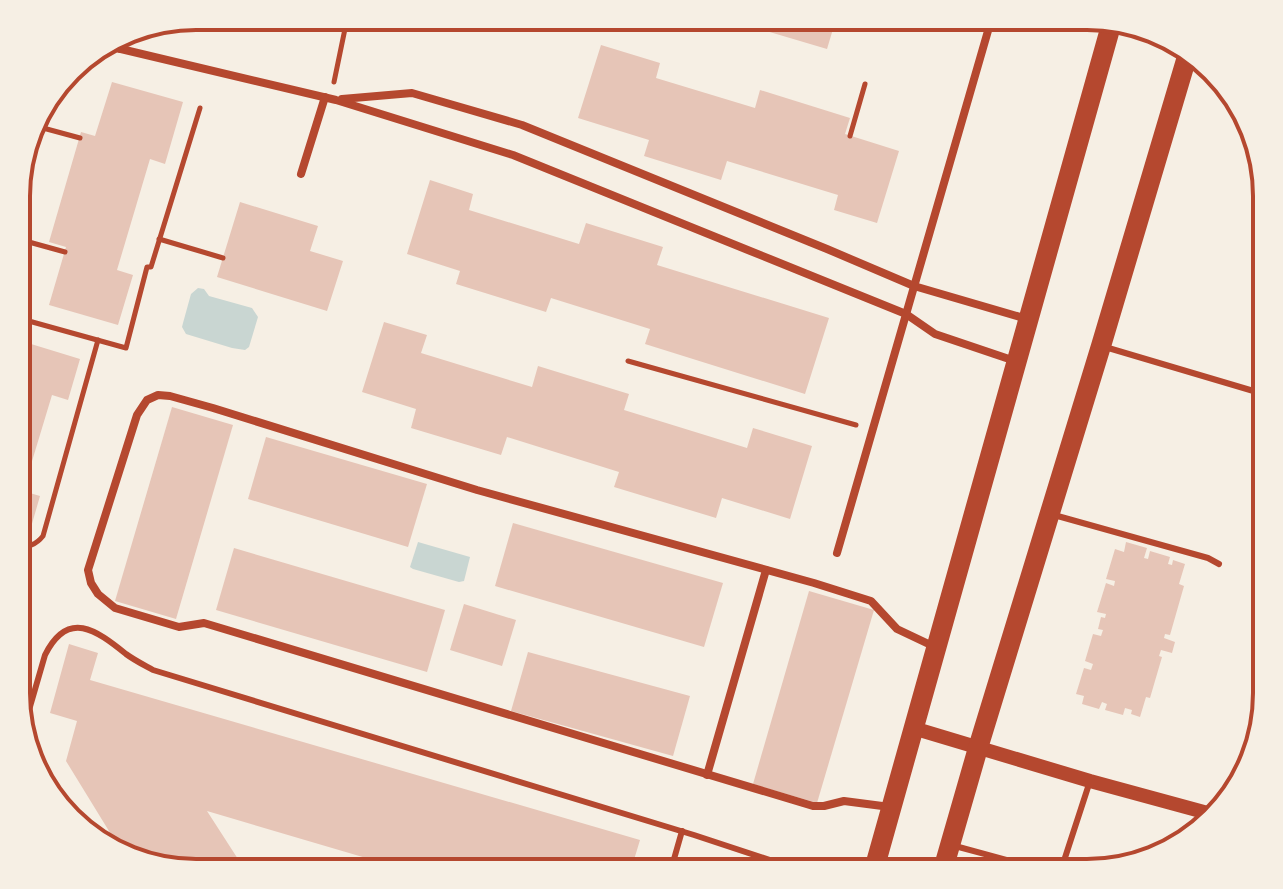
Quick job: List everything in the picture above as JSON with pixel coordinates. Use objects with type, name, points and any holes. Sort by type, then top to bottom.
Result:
[{"type":"main road","points":[[877,859],[1109,32]]},
{"type":"main road","points":[[946,859],[1185,62]]},
{"type":"street","points":[[837,553],[988,30]]},
{"type":"street","points":[[120,49],[325,97],[513,155],[906,314],[935,334],[1016,362]]},
{"type":"street","points":[[336,100],[412,93],[522,125],[914,286],[1028,320]]},
{"type":"street","points":[[301,174],[325,97]]},
{"type":"street","points":[[891,808],[844,801],[813,806],[204,623],[179,627],[115,608],[98,594],[88,570],[137,415],[147,400],[158,395],[170,396],[477,490],[871,601],[897,629],[936,648]]},
{"type":"street","points":[[707,775],[766,570]]},
{"type":"street","points":[[913,728],[1202,812]]},
{"type":"lane","points":[[1101,346],[1253,391]]},
{"type":"lane","points":[[1050,514],[1208,558],[1219,564]]},
{"type":"lane","points":[[30,706],[49,646],[61,633],[80,628],[110,640],[128,656],[153,670],[767,859]]},
{"type":"lane","points":[[1063,859],[1090,781]]},
{"type":"lane","points":[[674,859],[682,831]]},
{"type":"lane","points":[[950,845],[1002,859]]},
{"type":"path","points":[[334,82],[345,30]]},
{"type":"path","points":[[850,136],[865,84]]},
{"type":"path","points":[[30,321],[126,348],[147,267],[151,267],[200,108]]},
{"type":"path","points":[[45,128],[80,138]]},
{"type":"path","points":[[159,239],[223,258]]},
{"type":"path","points":[[30,242],[65,252]]},
{"type":"path","points":[[30,546],[43,536],[98,340]]},
{"type":"path","points":[[628,361],[861,427]]},
{"type":"shaded area","points":[[198,288],[204,289],[209,296],[252,308],[258,317],[249,347],[245,350],[232,348],[186,334],[183,323],[191,294]]},
{"type":"shaded area","points":[[418,542],[470,557],[464,581],[410,567]]},
{"type":"building","points":[[763,30],[833,30],[827,49]]},
{"type":"building","points":[[601,45],[660,63],[656,78],[755,108],[760,90],[850,118],[845,134],[899,151],[877,223],[834,210],[838,195],[727,161],[721,180],[644,156],[649,140],[578,118]]},
{"type":"building","points":[[112,82],[183,102],[165,164],[150,159],[117,270],[133,275],[118,325],[49,305],[66,247],[49,242],[81,132],[95,136]]},
{"type":"building","points":[[430,180],[473,194],[469,210],[579,244],[586,223],[663,247],[657,265],[829,318],[805,394],[645,344],[650,329],[551,298],[546,312],[456,284],[460,271],[407,254]]},
{"type":"building","points":[[240,202],[318,226],[310,251],[343,261],[327,311],[217,277]]},
{"type":"building","points":[[384,322],[427,335],[421,353],[532,387],[538,366],[629,394],[624,410],[747,448],[753,428],[812,446],[790,519],[722,498],[716,518],[614,487],[619,472],[507,437],[501,455],[411,428],[416,409],[362,392]]},
{"type":"building","points":[[30,344],[80,359],[68,400],[52,395],[30,468]]},
{"type":"building","points":[[172,407],[233,425],[176,619],[115,601]]},
{"type":"building","points":[[266,437],[427,484],[408,547],[248,499]]},
{"type":"building","points":[[30,493],[40,496],[30,531]]},
{"type":"building","points":[[513,523],[723,583],[704,647],[495,586]]},
{"type":"building","points":[[1126,542],[1147,548],[1144,558],[1148,559],[1150,551],[1170,557],[1168,564],[1172,565],[1173,560],[1185,564],[1179,584],[1184,586],[1170,635],[1165,634],[1164,638],[1175,642],[1172,653],[1161,650],[1159,656],[1162,657],[1150,698],[1146,697],[1140,717],[1125,708],[1123,715],[1105,710],[1107,704],[1102,702],[1099,709],[1082,704],[1084,696],[1076,694],[1084,668],[1091,670],[1093,664],[1085,661],[1093,634],[1101,636],[1103,630],[1098,629],[1101,617],[1105,618],[1106,614],[1097,612],[1106,583],[1114,586],[1115,581],[1106,579],[1115,549],[1124,552]]},
{"type":"building","points":[[234,548],[445,610],[427,672],[216,610]]},
{"type":"building","points":[[809,591],[874,610],[817,803],[753,784]]},
{"type":"building","points":[[464,604],[516,620],[502,666],[450,650]]},
{"type":"building","points":[[69,644],[98,653],[90,680],[640,840],[634,859],[370,859],[207,811],[238,859],[163,856],[112,837],[66,761],[77,721],[50,713]]},
{"type":"building","points":[[528,652],[690,696],[673,756],[511,711]]}]
